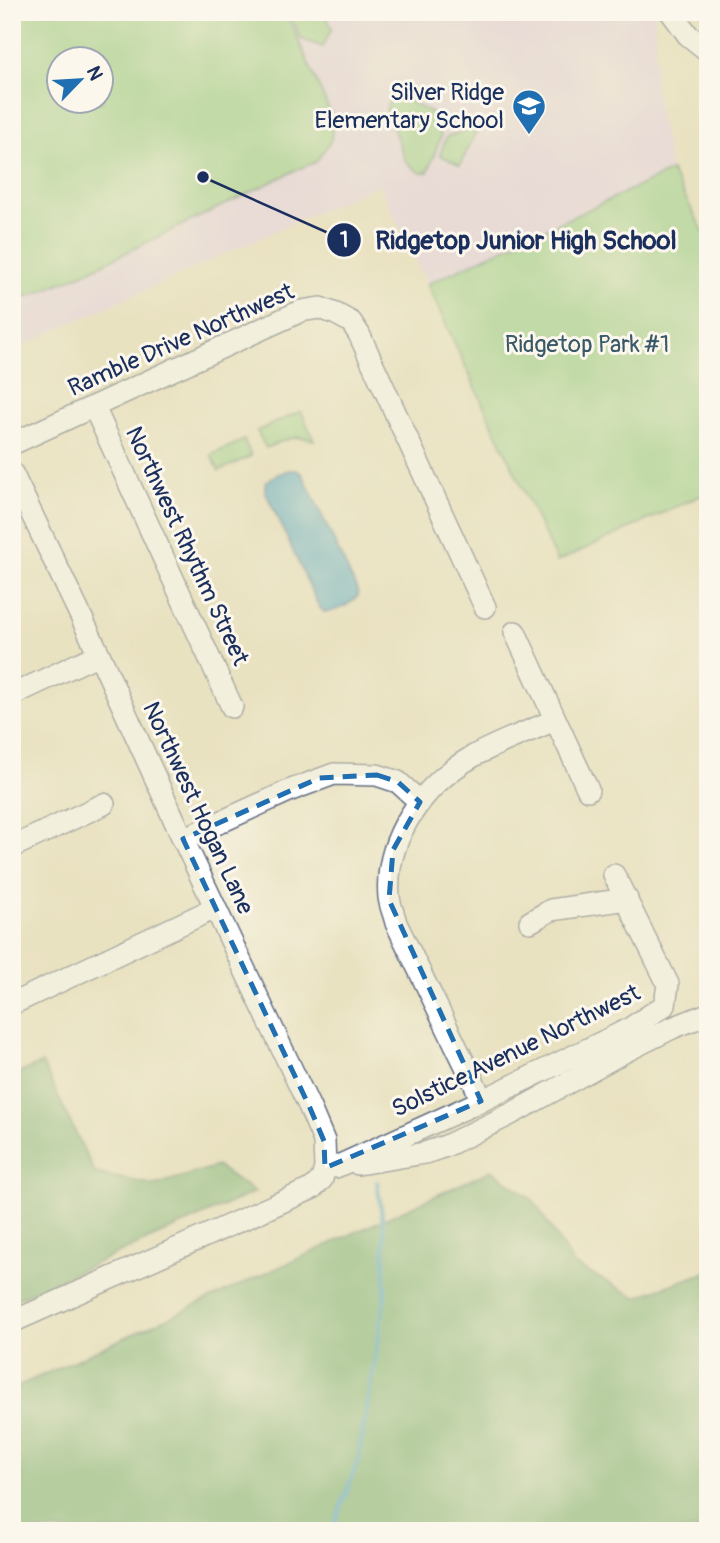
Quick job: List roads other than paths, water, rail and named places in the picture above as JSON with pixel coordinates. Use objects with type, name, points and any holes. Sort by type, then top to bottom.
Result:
[{"type":"street","points":[[671,12],[688,35],[708,51]]},
{"type":"street","name":"Ramble Drive Northwest","points":[[12,444],[301,311],[320,308],[351,321],[359,334],[485,607]]},
{"type":"street","name":"Northwest Rhythm Street","points":[[94,407],[232,707]]},
{"type":"street","name":"Northwest Hogan Lane","points":[[12,472],[310,1108],[324,1141],[331,1168]]},
{"type":"street","points":[[515,632],[588,790]]},
{"type":"street","points":[[12,695],[99,654]]},
{"type":"street","points":[[481,1101],[396,923],[389,900],[388,881],[393,850],[420,802],[446,774],[473,756],[555,720]]},
{"type":"street","points":[[183,839],[291,790],[334,774],[377,775],[398,782],[420,802]]},
{"type":"street","points":[[15,840],[104,804]]},
{"type":"street","name":"Solstice Avenue Northwest","points":[[331,1168],[481,1101],[629,1029],[665,1005],[668,984],[614,875]]},
{"type":"street","points":[[530,922],[551,910],[627,899]]},
{"type":"street","points":[[12,1004],[215,908]]},
{"type":"street","points":[[12,1322],[313,1188],[331,1168],[373,1163],[446,1146],[624,1052],[708,1014]]},
{"type":"water","points":[[288,470],[297,470],[303,475],[357,590],[358,596],[351,602],[328,612],[319,607],[265,491],[265,483]]},
{"type":"waterway","points":[[332,1531],[358,1461],[385,1296],[384,1229],[377,1182]]},
{"type":"place","name":"Silver Ridge Elementary School","points":[[529,136]]},
{"type":"place","name":"Ridgetop Junior High School","points":[[203,177]]},
{"type":"park label","name":"Ridgetop Park #1","points":[[587,344]]}]
